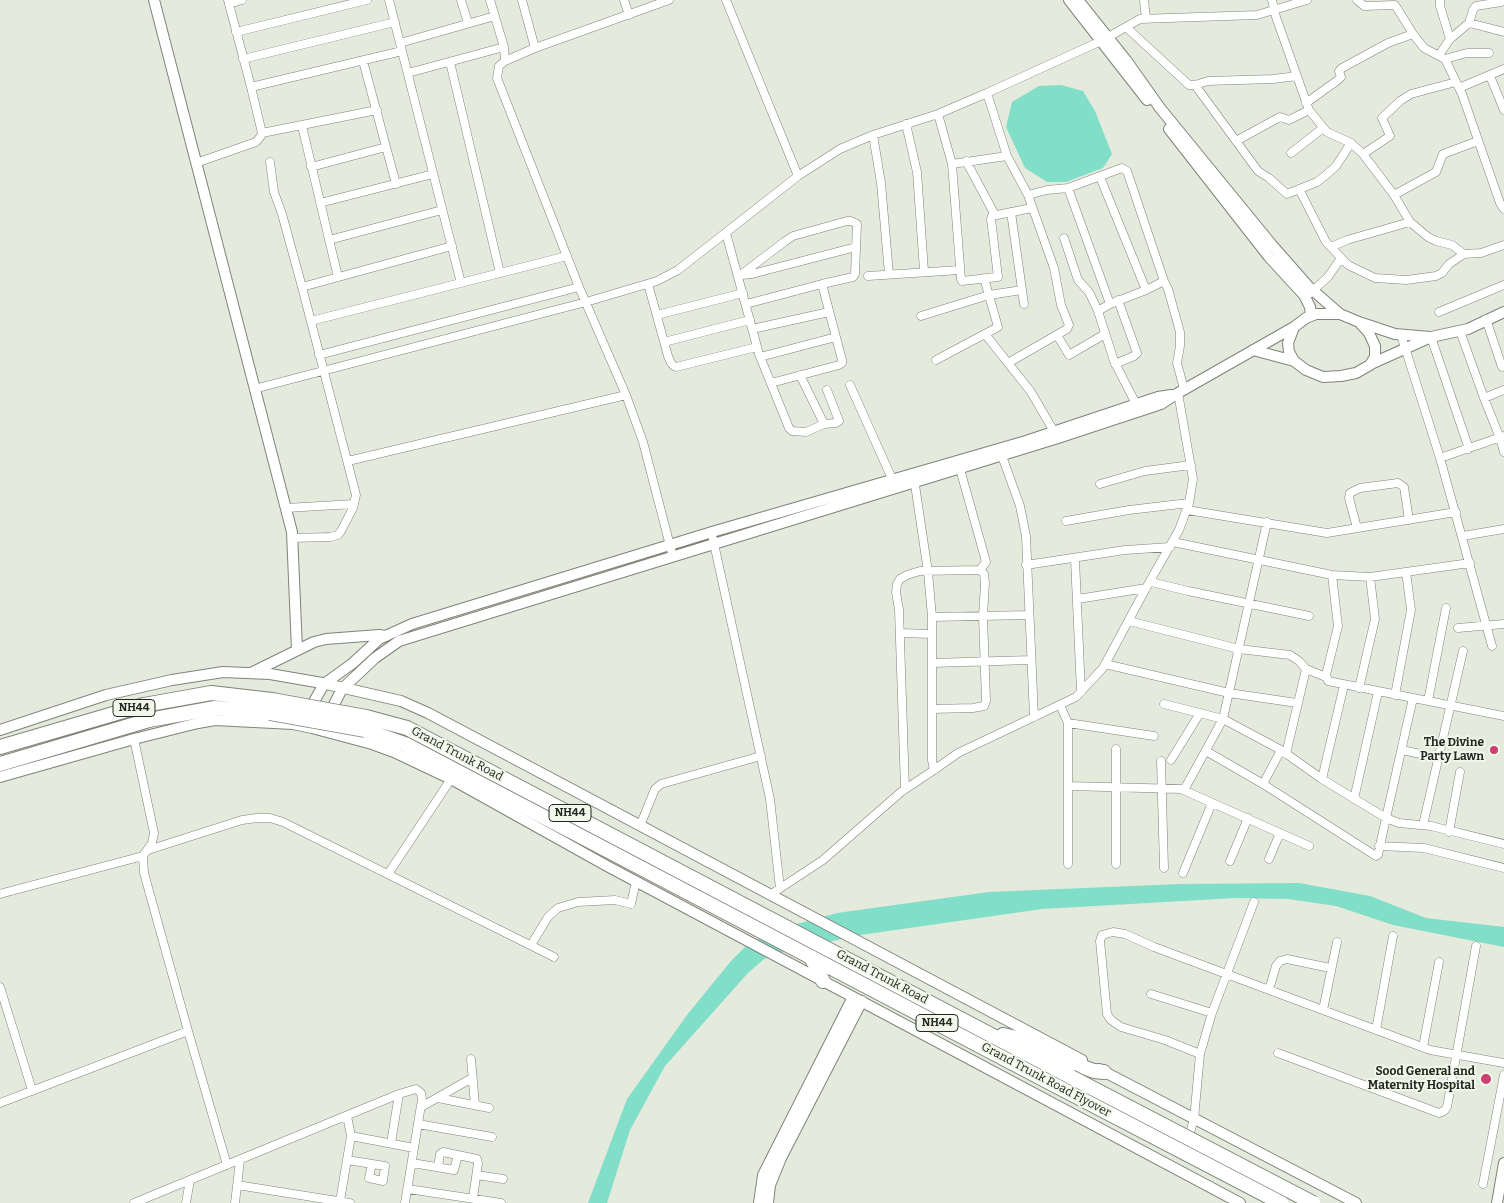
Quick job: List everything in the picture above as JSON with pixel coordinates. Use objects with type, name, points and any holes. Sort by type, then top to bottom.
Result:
[{"type":"highway","name":"Grand Trunk Road","points":[[0,748],[144,704],[211,693],[272,700],[366,717],[408,728],[987,1032]]},
{"type":"highway","name":"Grand Trunk Road","points":[[0,764],[149,720],[215,708],[270,713],[365,730],[404,744],[810,957]]},
{"type":"highway","points":[[810,957],[823,981]]},
{"type":"highway","name":"Grand Trunk Road Flyover","points":[[810,957],[1281,1203]]},
{"type":"highway","points":[[987,1032],[1022,1039],[1077,1065],[1094,1071],[1104,1072]]},
{"type":"highway","name":"Grand Trunk Road Flyover","points":[[987,1032],[1313,1203]]},
{"type":"street","points":[[154,0],[286,508],[292,538],[297,650]]},
{"type":"street","points":[[196,163],[256,142],[260,139],[262,133],[228,2],[242,0]]},
{"type":"street","points":[[236,32],[367,0]]},
{"type":"street","points":[[389,0],[461,283]]},
{"type":"street","points":[[461,0],[468,23]]},
{"type":"street","points":[[490,0],[504,47],[506,61]]},
{"type":"street","points":[[522,0],[535,48]]},
{"type":"street","points":[[624,0],[629,15]]},
{"type":"street","points":[[667,0],[535,48],[506,61],[499,66],[497,78],[579,287],[626,395],[643,442],[673,557]]},
{"type":"street","points":[[726,0],[798,176]]},
{"type":"street","points":[[1069,0],[1104,39],[1253,222],[1313,291],[1340,314],[1359,322],[1401,335],[1431,337]]},
{"type":"street","points":[[1078,0],[1104,39],[1269,258],[1305,298],[1310,307],[1310,316]]},
{"type":"street","points":[[1146,19],[1144,2],[1152,0]]},
{"type":"street","points":[[1272,0],[1308,107],[1323,128],[1330,134],[1351,143],[1363,154],[1394,195],[1410,222],[1432,240],[1452,245],[1464,254]]},
{"type":"street","points":[[254,389],[586,302],[657,281],[678,270],[798,176],[840,150],[873,135],[938,114],[987,93],[1104,39],[1140,19],[1257,15],[1307,0]]},
{"type":"street","points":[[1357,0],[1364,6],[1396,6],[1424,48],[1442,57],[1458,85],[1500,203],[1504,209]]},
{"type":"street","points":[[1440,0],[1450,39]]},
{"type":"street","points":[[1442,57],[1450,39],[1469,23],[1472,10],[1476,6],[1502,2]]},
{"type":"street","points":[[251,87],[363,61],[468,23],[495,16]]},
{"type":"street","points":[[243,59],[395,22]]},
{"type":"street","points":[[1469,23],[1504,32]]},
{"type":"street","points":[[1126,27],[1189,85],[1195,86],[1208,81],[1273,79],[1297,76]]},
{"type":"street","points":[[1236,141],[1280,117],[1289,120],[1308,107],[1338,80],[1341,77],[1340,71],[1342,68],[1388,43],[1413,34]]},
{"type":"street","points":[[408,73],[504,47]]},
{"type":"street","points":[[1442,57],[1467,53],[1489,53]]},
{"type":"street","points":[[363,61],[396,184]]},
{"type":"street","points":[[450,62],[500,273]]},
{"type":"street","points":[[1363,154],[1390,136],[1382,118],[1400,101],[1411,94],[1458,85],[1504,70]]},
{"type":"street","points":[[1490,76],[1504,110]]},
{"type":"street","points":[[1195,86],[1258,171],[1269,178],[1284,193],[1289,194],[1317,182],[1336,166],[1351,143]]},
{"type":"street","points":[[987,93],[1007,156],[1028,195],[1054,268],[1061,305],[1069,325],[1067,329],[1058,335],[1008,363]]},
{"type":"street","points":[[262,133],[377,110]]},
{"type":"street","points":[[938,114],[952,164],[961,279],[964,281],[996,278],[999,276],[991,219],[995,215],[1032,208]]},
{"type":"street","points":[[906,124],[917,172],[924,271]]},
{"type":"street","points":[[302,126],[338,277]]},
{"type":"street","points":[[1291,153],[1323,128]]},
{"type":"street","points":[[873,135],[881,183],[889,274]]},
{"type":"street","points":[[1394,195],[1436,172],[1443,154],[1478,141]]},
{"type":"street","points":[[311,167],[386,146]]},
{"type":"street","points":[[952,164],[1007,156]]},
{"type":"street","points":[[966,161],[995,215]]},
{"type":"street","points":[[270,162],[274,192],[302,287],[348,461],[356,500],[338,535],[292,538]]},
{"type":"street","points":[[770,895],[823,860],[905,789],[958,753],[1076,697],[1105,664],[1171,544],[1188,507],[1193,479],[1179,392],[1177,363],[1180,332],[1168,289],[1127,171],[1122,168],[1068,188],[1047,190],[1028,195]]},
{"type":"street","points":[[320,203],[433,174]]},
{"type":"street","points":[[1100,177],[1146,290]]},
{"type":"street","points":[[1068,188],[1136,353],[1134,356],[1115,364]]},
{"type":"street","points":[[1299,189],[1322,236],[1331,248],[1348,265],[1375,278],[1406,280],[1440,275],[1449,264],[1464,254],[1482,253],[1504,246]]},
{"type":"street","points":[[329,240],[442,210]]},
{"type":"street","points":[[1012,212],[1024,304]]},
{"type":"street","points":[[740,276],[789,238],[847,221],[857,224],[855,274],[853,277],[746,304]]},
{"type":"street","points":[[1331,248],[1347,240],[1410,222]]},
{"type":"street","points":[[726,233],[740,276],[757,347],[789,428],[792,431],[806,432],[824,424],[839,421],[827,390]]},
{"type":"street","points":[[1064,238],[1078,280],[1090,293],[1098,311],[1115,364],[1136,404]]},
{"type":"street","points":[[302,287],[452,246]]},
{"type":"street","points":[[740,276],[856,247]]},
{"type":"street","points":[[310,320],[567,256]]},
{"type":"street","points":[[1305,298],[1328,277],[1341,258]]},
{"type":"street","points":[[868,276],[960,270]]},
{"type":"street","points":[[936,360],[986,334],[999,324],[984,278]]},
{"type":"street","points":[[1098,311],[1114,302],[1164,281]]},
{"type":"street","points":[[648,284],[670,363],[676,367],[757,347]]},
{"type":"street","points":[[771,383],[842,363],[822,284]]},
{"type":"street","points":[[1439,312],[1504,285]]},
{"type":"street","points":[[320,355],[579,287]]},
{"type":"street","points":[[921,316],[989,296],[1022,290]]},
{"type":"street","points":[[657,315],[743,293]]},
{"type":"street","points":[[752,329],[829,312]]},
{"type":"street","points":[[1253,350],[1294,361],[1306,370],[1323,377],[1341,376],[1356,372],[1431,337],[1468,329],[1504,312]]},
{"type":"street","points":[[321,730],[342,689],[374,658],[397,643],[714,545],[914,479],[1161,404],[1294,328],[1306,318],[1316,314],[1340,314]]},
{"type":"street","points":[[1486,319],[1502,367]]},
{"type":"street","points":[[664,342],[750,320]]},
{"type":"street","points":[[1359,322],[1369,333],[1375,346],[1375,357],[1370,365]]},
{"type":"street","points":[[1294,328],[1288,343],[1289,352],[1294,361]]},
{"type":"street","points":[[1460,331],[1484,398],[1502,437],[1504,452]]},
{"type":"street","points":[[986,334],[1031,392],[1056,435]]},
{"type":"street","points":[[1058,335],[1069,355],[1105,334]]},
{"type":"street","points":[[1401,335],[1456,512],[1492,646]]},
{"type":"street","points":[[760,356],[836,337]]},
{"type":"street","points":[[1431,337],[1469,448]]},
{"type":"street","points":[[800,375],[824,424]]},
{"type":"street","points":[[850,385],[893,480]]},
{"type":"street","points":[[1484,398],[1504,390]]},
{"type":"street","points":[[300,726],[324,684],[353,664],[385,636],[412,624],[712,532],[893,480],[914,479],[960,469],[1002,456],[1136,404],[1179,392]]},
{"type":"street","points":[[348,461],[626,395]]},
{"type":"street","points":[[1440,458],[1502,437]]},
{"type":"street","points":[[1002,456],[1024,524],[1034,717]]},
{"type":"street","points":[[1100,484],[1153,469],[1191,465]]},
{"type":"street","points":[[960,469],[986,562],[980,570]]},
{"type":"street","points":[[914,479],[928,572],[932,617],[932,760],[934,770]]},
{"type":"street","points":[[1356,528],[1349,498],[1350,493],[1360,488],[1401,483],[1405,491],[1410,520]]},
{"type":"street","points":[[286,508],[354,504]]},
{"type":"street","points":[[1066,521],[1128,510],[1188,507],[1318,533],[1332,533],[1456,512]]},
{"type":"street","points":[[1184,790],[1223,719],[1267,522]]},
{"type":"street","points":[[1463,536],[1504,529]]},
{"type":"street","points":[[712,532],[770,799],[780,888]]},
{"type":"street","points":[[1026,566],[1171,544],[1332,575],[1370,577],[1470,563]]},
{"type":"street","points":[[1075,559],[1081,692]]},
{"type":"street","points":[[905,789],[897,584],[900,579],[907,575],[920,571],[980,570],[984,574],[985,583],[983,616],[986,701],[984,706],[973,708],[932,709]]},
{"type":"street","points":[[1395,695],[1411,610],[1406,572]]},
{"type":"street","points":[[1326,677],[1338,626],[1332,575]]},
{"type":"street","points":[[1359,688],[1375,619],[1370,577]]},
{"type":"street","points":[[1078,599],[1148,584],[1309,616]]},
{"type":"street","points":[[508,594],[511,607]]},
{"type":"street","points":[[1428,701],[1446,608]]},
{"type":"street","points":[[932,617],[1029,615]]},
{"type":"street","points":[[1129,621],[1239,649],[1290,655],[1306,669],[1326,677],[1330,682],[1504,716]]},
{"type":"street","points":[[1458,628],[1504,624]]},
{"type":"street","points":[[250,673],[297,650],[326,639],[381,634],[397,643]]},
{"type":"street","points":[[900,634],[932,634]]},
{"type":"street","points":[[1423,825],[1463,651]]},
{"type":"street","points":[[932,663],[1031,660]]},
{"type":"street","points":[[1105,664],[1229,692],[1297,703]]},
{"type":"street","points":[[1263,784],[1284,752],[1306,669]]},
{"type":"street","points":[[0,730],[106,695],[223,672],[270,674],[387,697],[414,706],[1104,1072],[1356,1203]]},
{"type":"street","points":[[1322,779],[1344,685]]},
{"type":"street","points":[[1354,799],[1378,692]]},
{"type":"street","points":[[1206,751],[1263,784],[1374,856],[1378,855],[1413,698]]},
{"type":"street","points":[[1164,704],[1223,719],[1284,752],[1322,779],[1386,818],[1408,825],[1423,825],[1504,844]]},
{"type":"street","points":[[1060,705],[1068,723],[1068,864]]},
{"type":"street","points":[[1171,760],[1200,713]]},
{"type":"street","points":[[0,777],[134,738],[215,720],[271,722],[300,726],[372,744],[452,779],[636,881],[1240,1203]]},
{"type":"street","points":[[1068,723],[1154,736]]},
{"type":"street","points":[[134,738],[154,833],[154,839],[146,853],[144,873],[227,1165]]},
{"type":"street","points":[[1116,749],[1116,864]]},
{"type":"street","points":[[1402,750],[1439,758]]},
{"type":"street","points":[[640,826],[655,789],[661,784],[761,756]]},
{"type":"street","points":[[1161,761],[1164,868]]},
{"type":"street","points":[[1449,832],[1460,772]]},
{"type":"street","points":[[388,874],[452,779]]},
{"type":"street","points":[[1068,786],[1184,790],[1309,846]]},
{"type":"street","points":[[1183,873],[1212,803]]},
{"type":"street","points":[[0,894],[146,853],[242,820],[270,818],[296,828],[554,957]]},
{"type":"street","points":[[1230,861],[1248,818]]},
{"type":"street","points":[[1269,859],[1280,833]]},
{"type":"street","points":[[1379,846],[1424,848],[1504,868]]},
{"type":"street","points":[[531,945],[548,917],[558,908],[578,902],[615,900],[631,904],[636,881]]},
{"type":"street","points":[[1178,1170],[1194,1119],[1200,1054],[1226,974],[1254,902]]},
{"type":"street","points":[[1200,1054],[1165,1040],[1121,1027],[1111,1020],[1107,1014],[1102,935],[1109,932],[1119,933],[1423,1047],[1456,1056],[1504,1063]]},
{"type":"street","points":[[1376,1030],[1393,936]]},
{"type":"street","points":[[1323,1010],[1330,968],[1337,942]]},
{"type":"street","points":[[1278,1053],[1439,1112],[1447,1108],[1476,946]]},
{"type":"street","points":[[1269,990],[1276,966],[1280,961],[1287,959],[1330,968]]},
{"type":"street","points":[[1423,1047],[1438,962]]},
{"type":"street","points":[[0,987],[32,1090]]},
{"type":"street","points":[[1151,994],[1212,1014]]},
{"type":"street","points":[[759,1203],[763,1175],[766,1168],[858,999]]},
{"type":"street","points":[[768,1203],[770,1185],[781,1158],[858,999]]},
{"type":"street","points":[[0,1103],[188,1031]]},
{"type":"street","points":[[471,1058],[475,1105]]},
{"type":"street","points":[[1483,1184],[1504,1075]]},
{"type":"street","points":[[421,1108],[472,1078]]},
{"type":"street","points":[[134,1203],[414,1089],[419,1091],[422,1096],[405,1203]]},
{"type":"street","points":[[391,1143],[399,1094]]},
{"type":"street","points":[[438,1098],[489,1108]]},
{"type":"street","points":[[340,1201],[351,1136],[347,1116]]},
{"type":"street","points":[[418,1124],[492,1137]]},
{"type":"street","points":[[351,1136],[414,1148]]},
{"type":"street","points":[[438,1167],[442,1152],[478,1160],[473,1198]]},
{"type":"street","points":[[412,1163],[454,1170],[458,1155]]},
{"type":"street","points":[[235,1203],[240,1160]]},
{"type":"street","points":[[347,1160],[372,1164]]},
{"type":"street","points":[[1497,1203],[1502,1185],[1504,1163]]},
{"type":"street","points":[[477,1175],[503,1179]]},
{"type":"street","points":[[186,1203],[190,1180]]},
{"type":"street","points":[[237,1185],[326,1201],[350,1203]]},
{"type":"street","points":[[408,1189],[501,1203]]},
{"type":"water","points":[[1061,85],[1083,91],[1095,111],[1112,154],[1103,168],[1066,182],[1047,182],[1025,168],[1006,127],[1012,102],[1039,86]]},
{"type":"water","points":[[1299,883],[1370,896],[1426,918],[1504,927],[1504,947],[1393,925],[1336,906],[1288,899],[1236,898],[1042,909],[860,935],[782,952],[764,959],[748,973],[665,1066],[630,1130],[607,1203],[588,1203],[627,1099],[687,1015],[731,961],[745,947],[775,930],[837,913],[989,892],[1180,884]]},
{"type":"place","name":"The Divine Party Lawn","points":[[1494,750]]},
{"type":"place","name":"Sood General and Maternity Hospital","points":[[1486,1079]]}]
